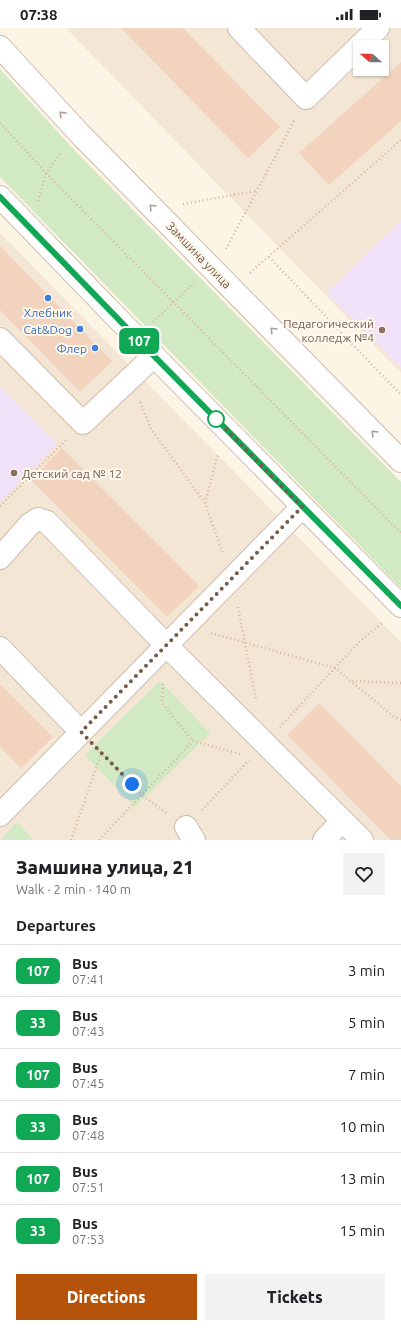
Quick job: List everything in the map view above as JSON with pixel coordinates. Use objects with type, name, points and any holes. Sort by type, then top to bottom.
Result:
[{"type":"street","points":[[239,28],[306,98],[378,28]]},
{"type":"street","name":"Замшина улица","points":[[0,46],[80,134],[401,461]]},
{"type":"street","points":[[0,197],[302,507],[393,613]]},
{"type":"street","points":[[0,339],[83,423],[154,356]]},
{"type":"street","points":[[0,815],[302,507]]},
{"type":"street","points":[[0,558],[30,524],[38,519],[46,522],[166,645],[362,840]]},
{"type":"street","points":[[0,648],[81,732]]},
{"type":"street","points":[[324,840],[342,821]]},
{"type":"path","points":[[224,255],[256,191],[306,98]]},
{"type":"path","points":[[0,123],[46,173],[401,533]]},
{"type":"path","points":[[30,228],[46,173],[63,150],[80,134]]},
{"type":"path","points":[[245,277],[401,140]]},
{"type":"path","points":[[182,204],[256,191]]},
{"type":"path","points":[[269,257],[401,394]]},
{"type":"path","points":[[152,323],[200,278]]},
{"type":"path","points":[[130,379],[151,429],[204,503],[232,578],[257,705]]},
{"type":"path","points":[[0,506],[83,423]]},
{"type":"path","points":[[204,503],[219,450]]},
{"type":"path","points":[[265,744],[358,643],[393,613]]},
{"type":"path","points":[[186,625],[245,644],[334,668],[393,716],[401,720]]},
{"type":"path","points":[[81,732],[142,795],[190,834],[252,757],[193,741],[162,703],[163,681]]},
{"type":"path","points":[[351,681],[401,683]]},
{"type":"path","points":[[99,840],[193,741]]},
{"type":"path","points":[[71,840],[101,754]]},
{"type":"shaded area","points":[[66,28],[401,28],[401,373]]},
{"type":"shaded area","name":"Педагогический колледж №4","points":[[401,220],[401,368],[327,293]]},
{"type":"shaded area","points":[[0,233],[401,642],[401,840],[0,840]]},
{"type":"shaded area","name":"Детский сад № 12","points":[[0,386],[57,444],[0,502]]},
{"type":"green space","points":[[0,69],[78,154],[401,482],[401,588],[0,177]]},
{"type":"green space","points":[[160,681],[210,733],[135,807],[85,755]]},
{"type":"green space","points":[[17,822],[34,840],[0,840]]},
{"type":"building","points":[[121,28],[183,28],[280,127],[248,158]]},
{"type":"building","points":[[401,62],[401,121],[329,185],[299,153],[385,76],[389,76],[389,73]]},
{"type":"building","points":[[0,246],[112,361],[80,392],[0,310]]},
{"type":"building","points":[[62,448],[199,586],[167,617],[31,480]]},
{"type":"building","points":[[0,684],[53,737],[21,768],[0,747]]},
{"type":"building","points":[[319,703],[401,786],[401,840],[391,840],[287,735]]},
{"type":"bus line","name":"107","points":[[0,197],[154,356],[401,606]]},
{"type":"place","name":"Хлебник","points":[[48,298]]},
{"type":"place","name":"Cat&Dog","points":[[80,329]]},
{"type":"place","name":"Педагогический колледж №4","points":[[382,330]]},
{"type":"place","name":"Флер","points":[[95,348]]},
{"type":"place","name":"Детский сад № 12","points":[[14,473]]},
{"type":"route","points":[[132,784],[81,732],[148,662],[302,507],[216,419]]}]
